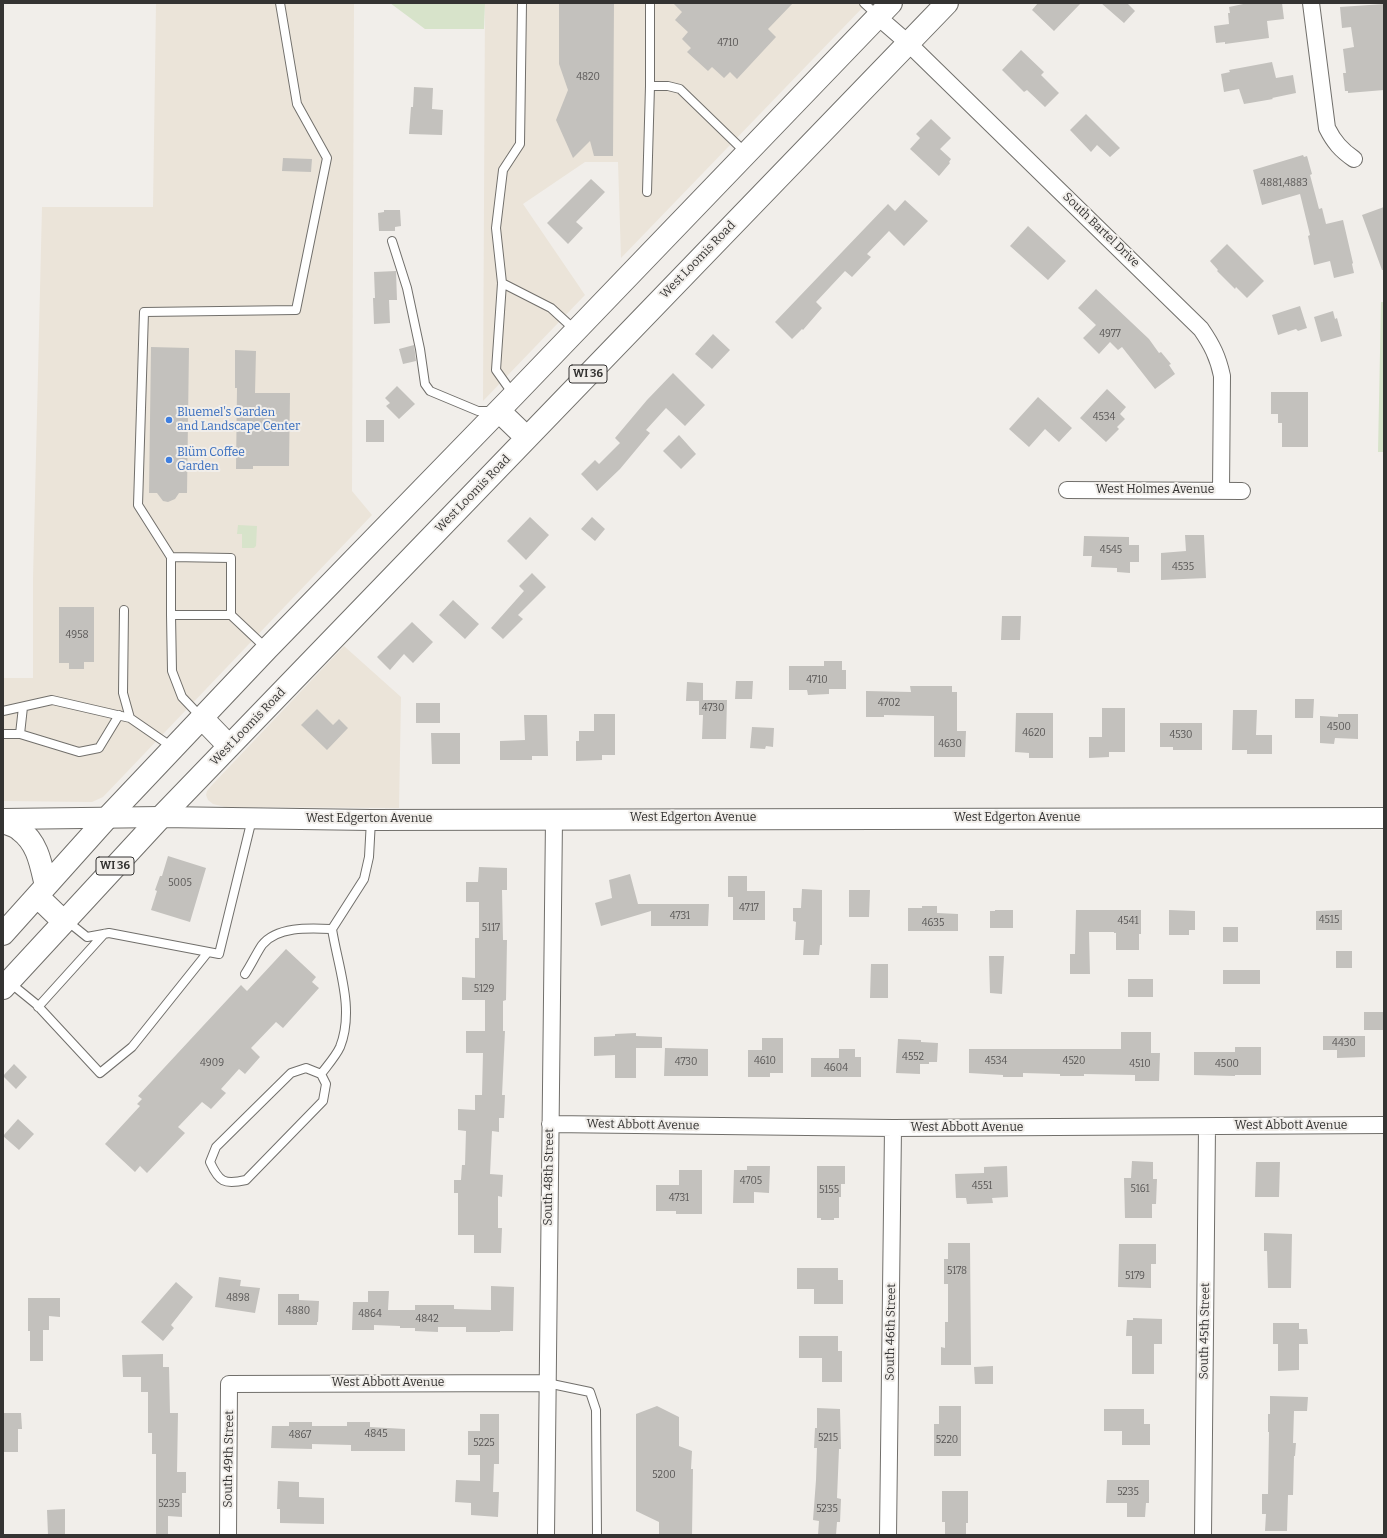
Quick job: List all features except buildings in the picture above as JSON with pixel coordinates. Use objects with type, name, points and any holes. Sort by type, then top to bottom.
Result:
[{"type":"main road","name":"West Loomis Road","points":[[6,985],[161,817],[229,746],[947,3]]},
{"type":"main road","points":[[4,931],[107,818],[267,649],[746,154],[878,8]]},
{"type":"main road","points":[[498,411],[527,438]]},
{"type":"main road","points":[[202,718],[229,746]]},
{"type":"main road","points":[[3,821],[20,829],[37,849],[41,891],[65,921]]},
{"type":"street","points":[[1311,3],[1327,128],[1333,141],[1341,150],[1354,159]]},
{"type":"street","name":"South Bartel Drive","points":[[878,8],[908,43],[1201,329],[1212,345],[1218,359],[1222,376],[1221,490]]},
{"type":"street","name":"West Holmes Avenue","points":[[1067,490],[1242,491]]},
{"type":"street","name":"West Edgerton Avenue","points":[[3,821],[161,817],[371,820],[1384,818]]},
{"type":"street","name":"South 48th Street","points":[[546,1535],[554,819]]},
{"type":"street","name":"West Abbott Avenue","points":[[550,1124],[893,1128],[1384,1125]]},
{"type":"street","name":"South 45th Street","points":[[1203,1535],[1207,1127]]},
{"type":"street","name":"South 46th Street","points":[[888,1535],[893,1128]]},
{"type":"street","name":"West Abbott Avenue","points":[[229,1384],[547,1383]]},
{"type":"street","name":"South 49th Street","points":[[228,1535],[229,1384]]},
{"type":"lane","points":[[202,718],[182,696],[172,671],[172,557],[138,505],[144,312],[296,310],[327,158],[297,104],[280,3]]},
{"type":"lane","points":[[514,395],[496,370],[502,283],[496,228],[503,170],[520,144],[522,3]]},
{"type":"lane","points":[[647,192],[650,86],[650,3]]},
{"type":"lane","points":[[650,86],[668,86],[680,89],[746,154]]},
{"type":"lane","points":[[392,241],[407,288],[420,349],[422,372],[425,384],[430,391],[478,411],[498,411]]},
{"type":"lane","points":[[502,283],[551,308],[576,330]]},
{"type":"lane","points":[[172,557],[231,558],[231,615]]},
{"type":"lane","points":[[124,610],[123,693],[130,718]]},
{"type":"lane","points":[[172,615],[231,615],[267,649]]},
{"type":"lane","points":[[3,711],[52,700],[130,718],[174,748]]},
{"type":"lane","points":[[20,734],[23,707]]},
{"type":"lane","points":[[3,734],[20,734],[79,752],[99,748],[119,715]]},
{"type":"lane","points":[[65,921],[87,937],[109,934],[219,954],[252,819]]},
{"type":"lane","points":[[320,1074],[339,1047],[346,1023],[344,990],[332,929],[364,880],[369,857],[371,820]]},
{"type":"lane","points":[[245,974],[262,945],[273,935],[297,929],[332,929]]},
{"type":"lane","points":[[38,1007],[104,934]]},
{"type":"lane","points":[[6,985],[38,1007],[100,1073],[132,1046],[208,952]]},
{"type":"lane","points":[[306,1068],[320,1074],[326,1084],[323,1101],[246,1180],[234,1183],[223,1182],[216,1174],[210,1162],[216,1147],[291,1073],[306,1068]]},
{"type":"lane","points":[[547,1383],[590,1392],[594,1400],[596,1410],[597,1535]]},
{"type":"shaded area","points":[[156,3],[354,3],[352,491],[372,515],[103,797],[92,802],[3,801],[3,678],[33,678],[33,578],[42,207],[153,207]]},
{"type":"shaded area","points":[[485,3],[867,3],[621,258],[618,162],[585,162],[523,204],[585,295],[483,401]]},
{"type":"shaded area","points":[[344,646],[401,697],[399,808],[225,807],[213,804],[208,800],[206,795],[207,791],[212,785]]},
{"type":"green space","points":[[390,3],[485,3],[484,29],[425,29]]},
{"type":"green space","points":[[1381,302],[1384,302],[1384,452],[1378,452]]},
{"type":"green space","points":[[238,525],[257,526],[256,546],[254,548],[242,548],[242,534],[237,534]]},
{"type":"place","name":"Bluemel's Garden and Landscape Center","points":[[169,420]]},
{"type":"place","name":"Blüm Coffee Garden","points":[[169,460]]}]
